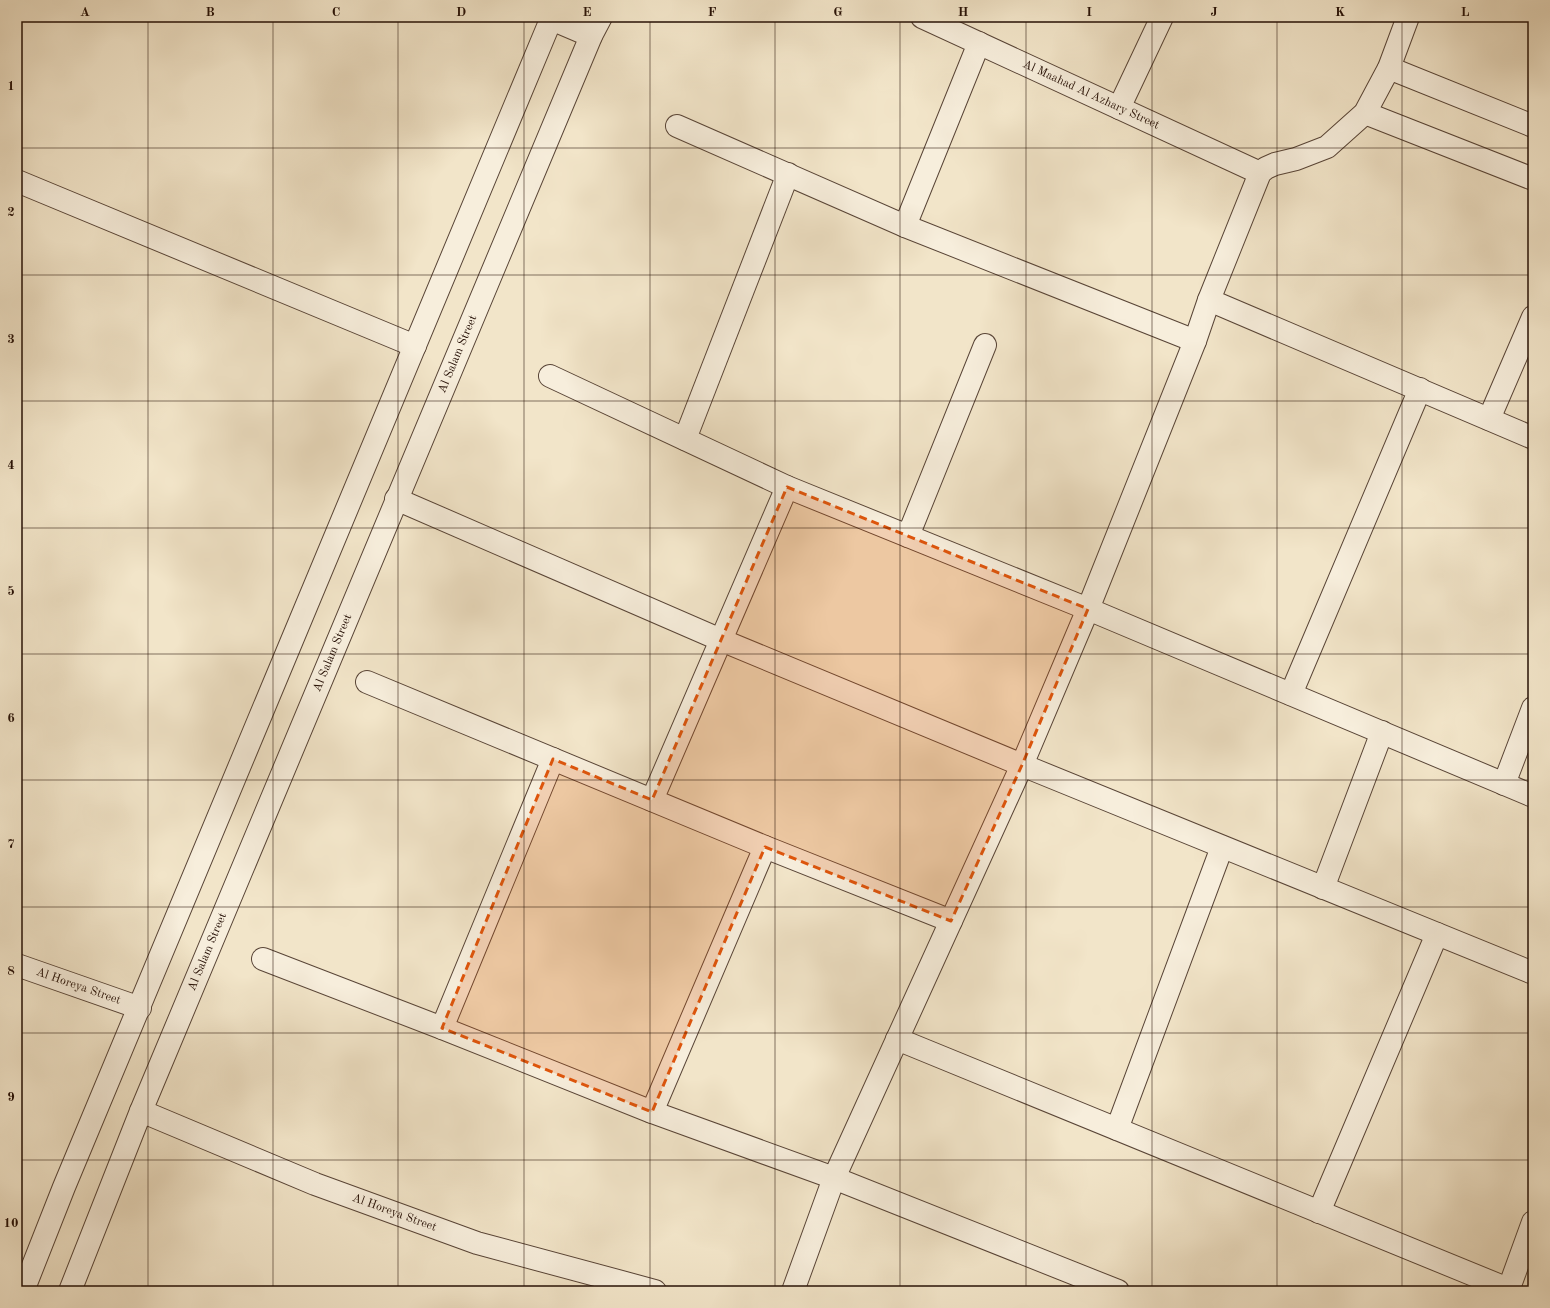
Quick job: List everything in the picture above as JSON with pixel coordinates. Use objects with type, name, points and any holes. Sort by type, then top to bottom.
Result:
[{"type":"street","name":"Al Salam Street","points":[[70,1291],[141,1111],[396,499],[591,36],[601,17]]},
{"type":"street","name":"Al Maahad Al Azhary Street","points":[[922,17],[1260,173]]},
{"type":"street","points":[[1119,108],[1162,17]]},
{"type":"street","points":[[793,1291],[834,1178],[1022,765],[1088,609],[1260,173],[1266,168],[1275,164],[1296,159],[1327,147],[1365,113],[1389,68],[1408,17]]},
{"type":"street","points":[[23,1291],[64,1187],[140,1008],[551,18],[591,36]]},
{"type":"street","points":[[905,226],[979,43]]},
{"type":"street","points":[[1389,68],[1533,126]]},
{"type":"street","points":[[1365,113],[1533,179]]},
{"type":"street","points":[[677,126],[905,226],[1195,341]]},
{"type":"street","points":[[685,439],[788,174]]},
{"type":"street","points":[[17,181],[415,346]]},
{"type":"street","points":[[1209,300],[1533,438]]},
{"type":"street","points":[[1489,419],[1533,317]]},
{"type":"street","points":[[908,536],[985,345]]},
{"type":"street","points":[[550,376],[787,487],[1088,609],[1533,796]]},
{"type":"street","points":[[1291,694],[1420,389]]},
{"type":"street","points":[[652,800],[787,487]]},
{"type":"street","points":[[396,499],[721,640],[1022,765],[1533,973]]},
{"type":"street","points":[[367,682],[765,847],[951,921]]},
{"type":"street","points":[[1504,784],[1533,708]]},
{"type":"street","points":[[1323,888],[1382,732]]},
{"type":"street","points":[[442,1028],[553,759]]},
{"type":"street","points":[[652,1112],[765,847]]},
{"type":"street","points":[[1117,1129],[1222,847]]},
{"type":"street","points":[[1319,1212],[1437,934]]},
{"type":"street","points":[[263,959],[442,1028],[652,1112],[834,1178],[1118,1291]]},
{"type":"street","name":"Al Horeya Street","points":[[17,965],[140,1008]]},
{"type":"street","points":[[897,1039],[1508,1290],[1533,1222]]},
{"type":"street","name":"Al Horeya Street","points":[[141,1111],[315,1184],[477,1244],[655,1291]]},
{"type":"highlighted area","points":[[787,487],[1088,609],[1022,765],[951,921],[765,847],[652,1112],[442,1028],[553,759],[652,800]]}]
